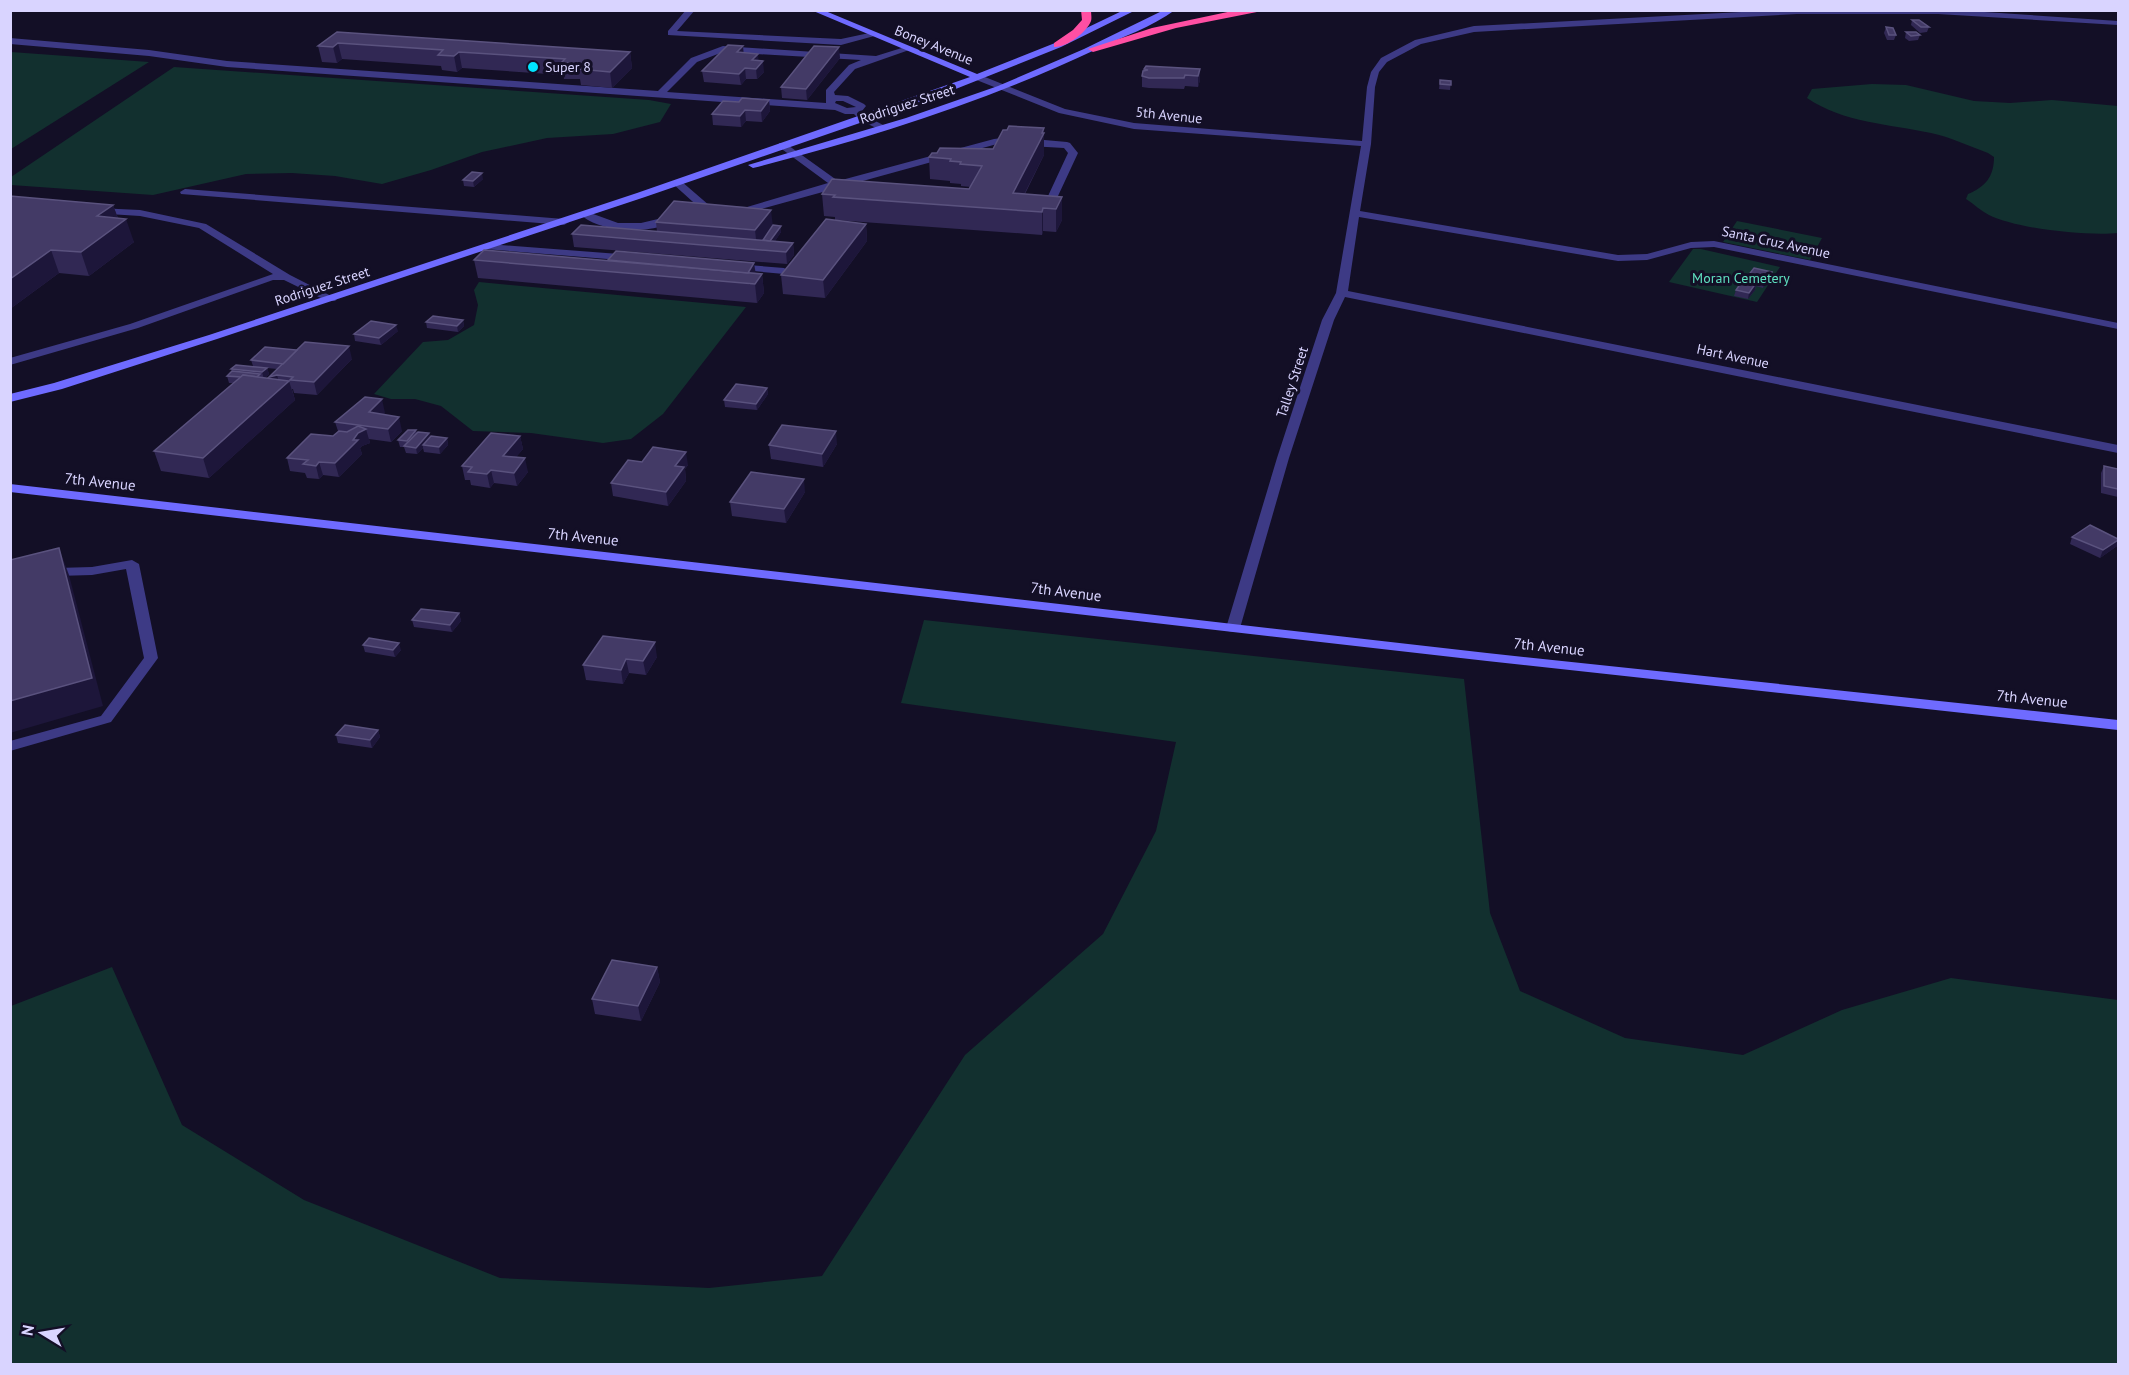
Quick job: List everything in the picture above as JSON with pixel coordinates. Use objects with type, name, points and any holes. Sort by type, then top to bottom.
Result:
[{"type":"highway","points":[[1058,45],[1077,32],[1087,20],[1086,10]]},
{"type":"highway","points":[[1093,48],[1147,31],[1262,10]]},
{"type":"main road","name":"Boney Avenue","points":[[815,10],[977,77]]},
{"type":"main road","name":"Rodriguez Street","points":[[679,184],[860,115],[977,77],[1058,45],[1132,10]]},
{"type":"main road","name":"Rodriguez Street","points":[[10,398],[58,386],[331,299],[640,195],[882,128],[1003,87],[1093,48],[1171,10]]},
{"type":"main road","points":[[10,403],[58,386]]},
{"type":"main road","name":"7th Avenue","points":[[10,488],[1233,628],[2118,725]]},
{"type":"street","points":[[691,10],[671,33],[841,42],[874,35]]},
{"type":"street","points":[[1366,144],[1371,87],[1375,72],[1384,60],[1418,42],[1474,29],[1841,10],[1938,12],[2118,23]]},
{"type":"street","points":[[10,41],[149,53],[227,64],[660,94],[834,102],[845,98],[861,106],[860,115],[882,128]]},
{"type":"street","points":[[660,94],[688,63],[700,55],[723,49],[875,58]]},
{"type":"street","points":[[834,102],[829,92],[852,68],[875,58],[908,49]]},
{"type":"street","name":"5th Avenue","points":[[977,77],[1062,111],[1134,126],[1366,144]]},
{"type":"street","points":[[585,214],[598,223],[642,228],[696,212],[747,210],[997,141],[1010,140],[1067,145],[1073,153],[1047,210]]},
{"type":"street","name":"Talley Street","points":[[1233,628],[1283,458],[1328,320],[1342,293],[1366,144]]},
{"type":"street","points":[[782,145],[836,184]]},
{"type":"street","points":[[679,184],[696,212]]},
{"type":"street","points":[[185,192],[564,222]]},
{"type":"street","points":[[81,211],[140,213],[202,226],[286,277],[331,299]]},
{"type":"street","name":"Santa Cruz Avenue","points":[[1356,213],[1618,258],[1659,255],[1687,244],[1714,244],[2118,326]]},
{"type":"street","points":[[488,247],[646,260]]},
{"type":"street","points":[[725,266],[784,271]]},
{"type":"street","points":[[10,362],[134,326],[272,277],[286,277]]},
{"type":"street","name":"Hart Avenue","points":[[1342,293],[2118,449]]},
{"type":"street","points":[[10,582],[57,572],[92,571],[132,564],[151,658],[106,718],[10,746]]},
{"type":"green space","points":[[11,52],[149,62],[11,149]]},
{"type":"green space","points":[[174,67],[649,100],[671,104],[660,122],[613,134],[547,138],[482,152],[382,184],[335,176],[292,173],[246,174],[153,195],[11,185],[11,177]]},
{"type":"green space","points":[[1872,84],[1906,85],[1974,101],[2010,103],[2052,100],[2118,106],[2118,233],[2034,228],[1989,215],[1966,199],[1968,194],[1984,184],[1990,176],[1994,157],[1988,153],[1938,135],[1851,118],[1807,98],[1812,89]]},
{"type":"green space","points":[[1737,221],[1822,238],[1810,260],[1723,242]]},
{"type":"green space","name":"Moran Cemetery","points":[[1693,249],[1780,267],[1757,302],[1669,282]]},
{"type":"green space","points":[[479,282],[746,307],[663,414],[631,439],[603,443],[531,433],[473,431],[441,406],[415,399],[391,399],[374,394],[423,342],[448,340],[474,325],[478,305],[474,290]]},
{"type":"green space","points":[[924,620],[1464,679],[1490,913],[1520,991],[1625,1038],[1743,1055],[1842,1010],[1951,978],[2118,1000],[2118,1364],[11,1364],[11,1006],[112,967],[182,1125],[304,1200],[500,1278],[709,1288],[822,1276],[965,1055],[1103,934],[1156,831],[1176,742],[901,703]]},
{"type":"building","points":[[1912,20],[1919,20],[1929,27],[1921,27]]},
{"type":"building","points":[[1886,27],[1893,28],[1896,35],[1889,35]]},
{"type":"building","points":[[337,32],[630,52],[610,72],[578,69],[585,63],[561,63],[565,59],[459,52],[454,56],[438,55],[443,50],[338,43],[333,47],[318,46]]},
{"type":"building","points":[[1906,32],[1916,32],[1920,35],[1911,36]]},
{"type":"building","points":[[728,45],[743,46],[737,52],[758,54],[752,60],[763,61],[756,69],[745,68],[739,74],[702,71]]},
{"type":"building","points":[[814,46],[839,47],[806,89],[781,87]]},
{"type":"building","points":[[1146,66],[1200,69],[1198,76],[1149,78],[1142,76],[1143,71],[1148,70],[1144,69]]},
{"type":"building","points":[[1440,80],[1451,81],[1451,85],[1440,84]]},
{"type":"building","points":[[742,98],[769,100],[761,111],[745,110],[740,116],[712,114],[723,101],[739,102]]},
{"type":"building","points":[[1009,126],[1044,128],[1042,133],[1044,133],[1013,193],[1062,197],[1056,209],[1043,208],[1042,212],[833,197],[835,195],[822,194],[832,179],[969,189],[982,166],[929,157],[932,153],[937,153],[940,148],[993,149],[1003,130],[1007,130]]},
{"type":"building","points":[[472,172],[482,173],[473,181],[463,180]]},
{"type":"building","points":[[10,196],[113,205],[97,216],[126,219],[81,252],[51,250],[10,279]]},
{"type":"building","points":[[674,201],[771,210],[755,230],[656,222]]},
{"type":"building","points":[[826,219],[866,224],[823,280],[781,275]]},
{"type":"building","points":[[581,225],[793,243],[786,252],[572,234]]},
{"type":"building","points":[[773,225],[781,226],[770,241],[763,240]]},
{"type":"building","points":[[484,250],[762,274],[755,284],[474,260]]},
{"type":"building","points":[[616,251],[754,263],[748,273],[608,260]]},
{"type":"building","points":[[1754,268],[1772,272],[1765,282],[1747,277]]},
{"type":"building","points":[[1743,280],[1756,283],[1749,293],[1736,290]]},
{"type":"building","points":[[433,316],[463,320],[457,326],[426,322]]},
{"type":"building","points":[[371,321],[396,325],[379,338],[354,334]]},
{"type":"building","points":[[305,342],[349,346],[314,382],[290,380],[293,377],[277,375],[269,377]]},
{"type":"building","points":[[265,347],[297,350],[283,364],[251,360]]},
{"type":"building","points":[[236,365],[267,368],[262,372],[231,369]]},
{"type":"building","points":[[232,371],[260,374],[257,377],[227,376]]},
{"type":"building","points":[[243,375],[289,381],[203,458],[154,451]]},
{"type":"building","points":[[736,384],[767,388],[756,404],[724,400]]},
{"type":"building","points":[[365,397],[382,399],[369,412],[399,417],[388,429],[335,422]]},
{"type":"building","points":[[782,425],[836,431],[822,454],[769,445]]},
{"type":"building","points":[[358,426],[366,429],[358,433],[353,440],[358,440],[335,463],[319,462],[316,466],[303,464],[308,460],[287,458],[311,434],[333,436],[339,431],[347,432]]},
{"type":"building","points":[[408,430],[416,430],[407,441],[398,440]]},
{"type":"building","points":[[418,432],[429,433],[416,448],[404,446]]},
{"type":"building","points":[[491,433],[520,436],[503,456],[525,458],[514,473],[491,470],[487,474],[468,472],[472,467],[462,466]]},
{"type":"building","points":[[431,436],[447,438],[439,447],[423,445]]},
{"type":"building","points":[[653,447],[686,452],[675,466],[684,467],[666,492],[611,483],[628,460],[642,462]]},
{"type":"building","points":[[2104,466],[2118,469],[2118,489],[2104,486]]},
{"type":"building","points":[[751,472],[804,479],[784,509],[730,502]]},
{"type":"building","points":[[2090,525],[2118,540],[2103,550],[2072,537]]},
{"type":"building","points":[[59,548],[92,678],[10,701],[10,560]]},
{"type":"building","points":[[421,609],[459,613],[450,625],[412,620]]},
{"type":"building","points":[[603,636],[655,642],[643,661],[626,659],[621,670],[583,665]]},
{"type":"building","points":[[369,638],[399,643],[393,650],[363,645]]},
{"type":"building","points":[[345,725],[378,730],[370,740],[336,735]]},
{"type":"building","points":[[612,960],[657,967],[638,1006],[592,999]]},
{"type":"place","name":"Super 8","points":[[533,67]]}]
